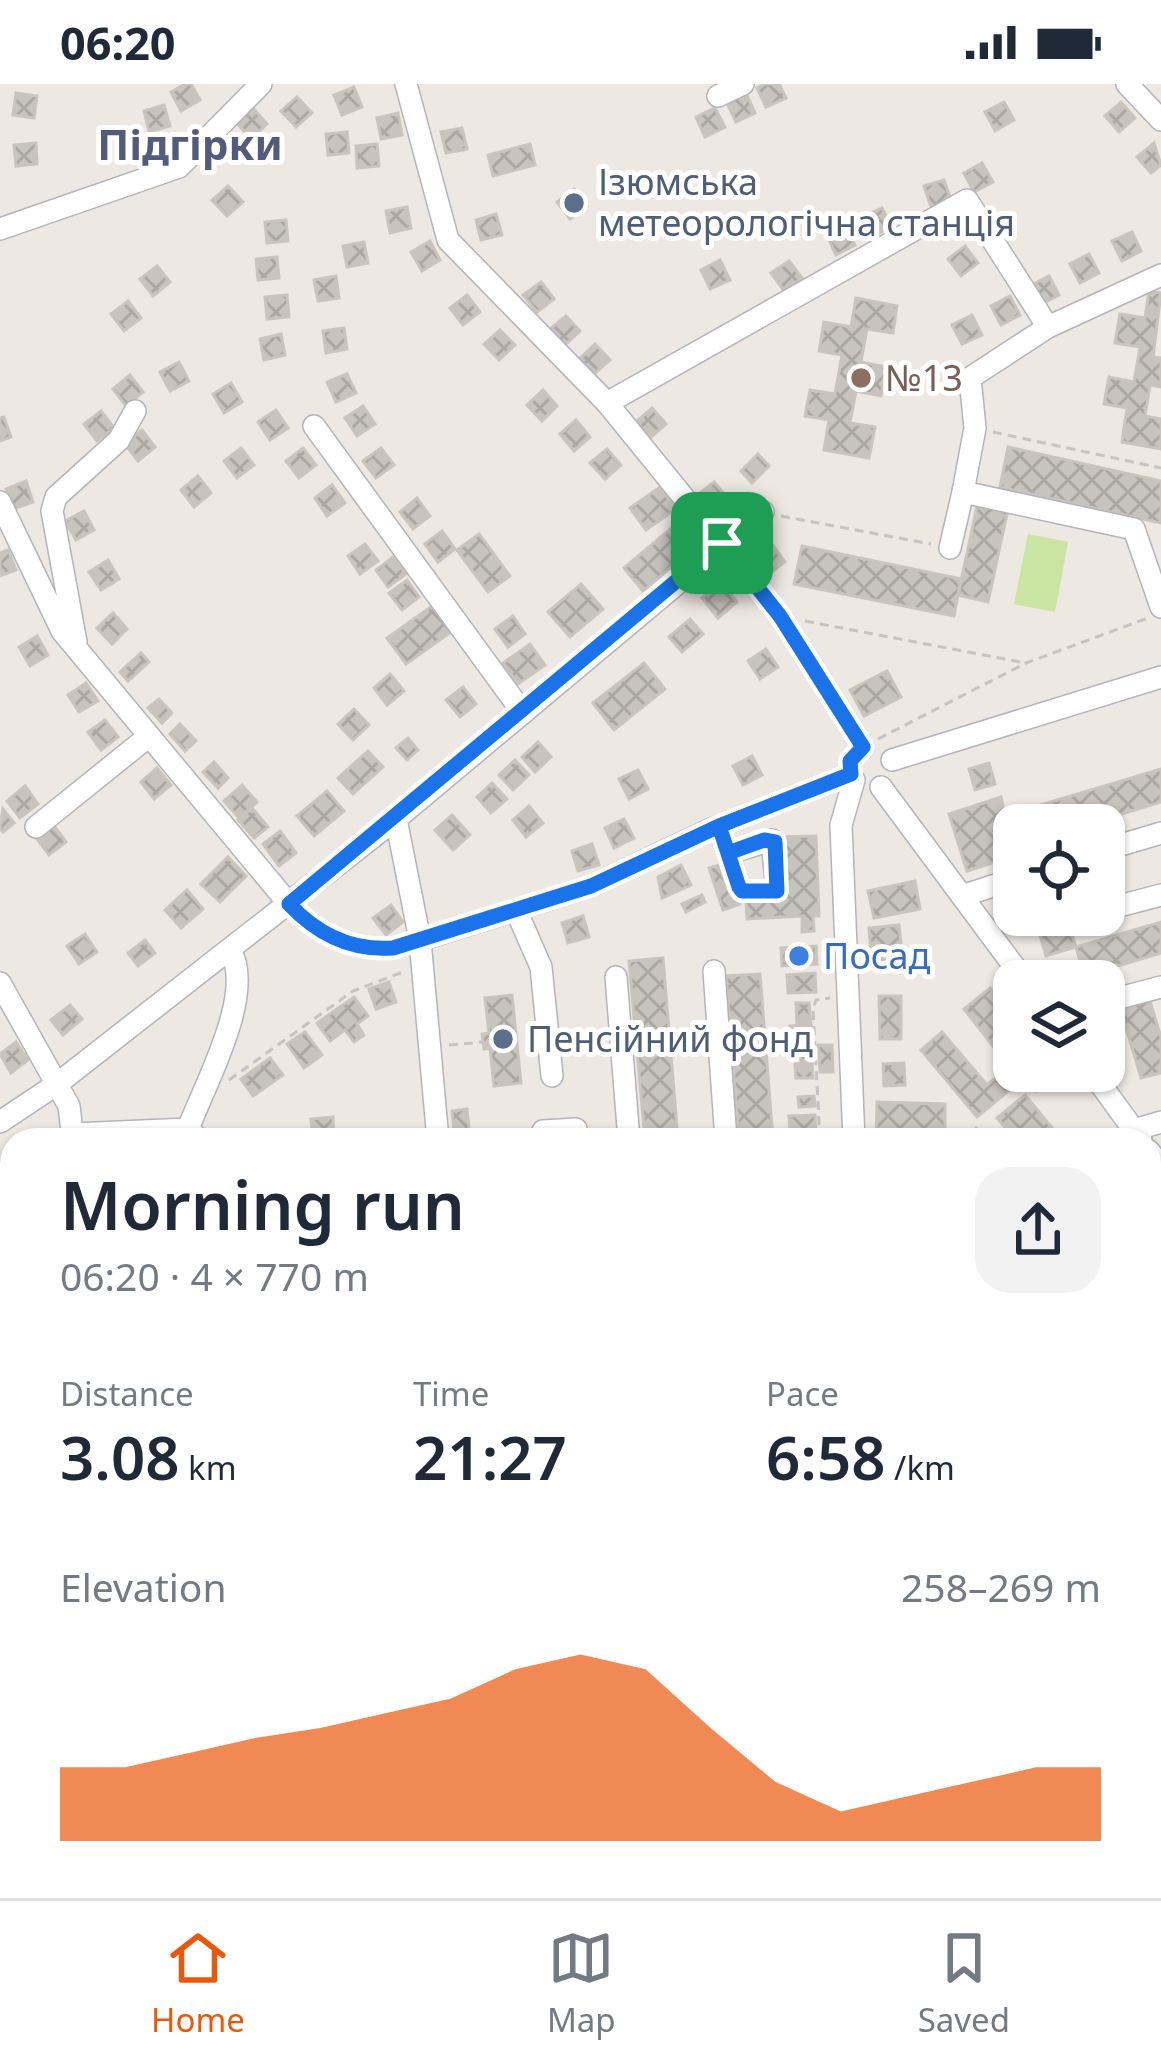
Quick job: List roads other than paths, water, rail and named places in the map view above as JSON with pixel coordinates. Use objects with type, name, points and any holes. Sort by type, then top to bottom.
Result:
[{"type":"street","points":[[0,229],[179,167],[261,84]]},
{"type":"street","points":[[406,84],[448,240],[608,403],[780,616],[863,747]]},
{"type":"street","points":[[718,96],[743,84]]},
{"type":"street","points":[[1127,84],[1161,120]]},
{"type":"street","points":[[608,403],[968,200],[1048,327]]},
{"type":"street","points":[[950,548],[975,428],[970,378],[1048,327],[1161,275]]},
{"type":"street","points":[[76,648],[52,511],[56,497],[119,440],[134,411]]},
{"type":"street","points":[[314,426],[523,713]]},
{"type":"street","points":[[962,492],[1134,529],[1161,610]]},
{"type":"street","points":[[0,502],[62,631],[289,904]]},
{"type":"street","points":[[0,1121],[57,1084],[396,819],[763,512]]},
{"type":"street","points":[[892,760],[1161,677]]},
{"type":"street","points":[[36,827],[149,736]]},
{"type":"street","points":[[853,777],[870,789],[881,787],[893,772],[892,760],[877,746],[863,747],[850,761],[853,777],[841,825],[854,1128]]},
{"type":"street","points":[[420,940],[591,886],[719,826],[853,777]]},
{"type":"street","points":[[881,787],[1009,960]]},
{"type":"street","points":[[396,819],[420,940],[437,1128]]},
{"type":"street","points":[[719,826],[728,853]]},
{"type":"street","points":[[1125,844],[1161,833]]},
{"type":"street","points":[[962,896],[993,886]]},
{"type":"street","points":[[1125,905],[1161,896]]},
{"type":"street","points":[[517,910],[541,967],[553,1076]]},
{"type":"street","points":[[195,1128],[204,1088],[238,998],[239,974],[230,950]]},
{"type":"street","points":[[714,971],[725,1128]]},
{"type":"street","points":[[616,977],[628,1128]]},
{"type":"street","points":[[0,983],[69,1106],[72,1128]]},
{"type":"street","points":[[1125,996],[1161,987]]},
{"type":"street","points":[[1106,1092],[1133,1128]]},
{"type":"place","name":"Ізюмська метеорологічна станція","points":[[574,203]]},
{"type":"place","name":"№13","points":[[861,378]]},
{"type":"place","name":"Посад","points":[[799,956]]},
{"type":"place","name":"Пенсійний фонд","points":[[503,1039]]},
{"type":"district","name":"Підгірки","points":[[190,145]]}]
